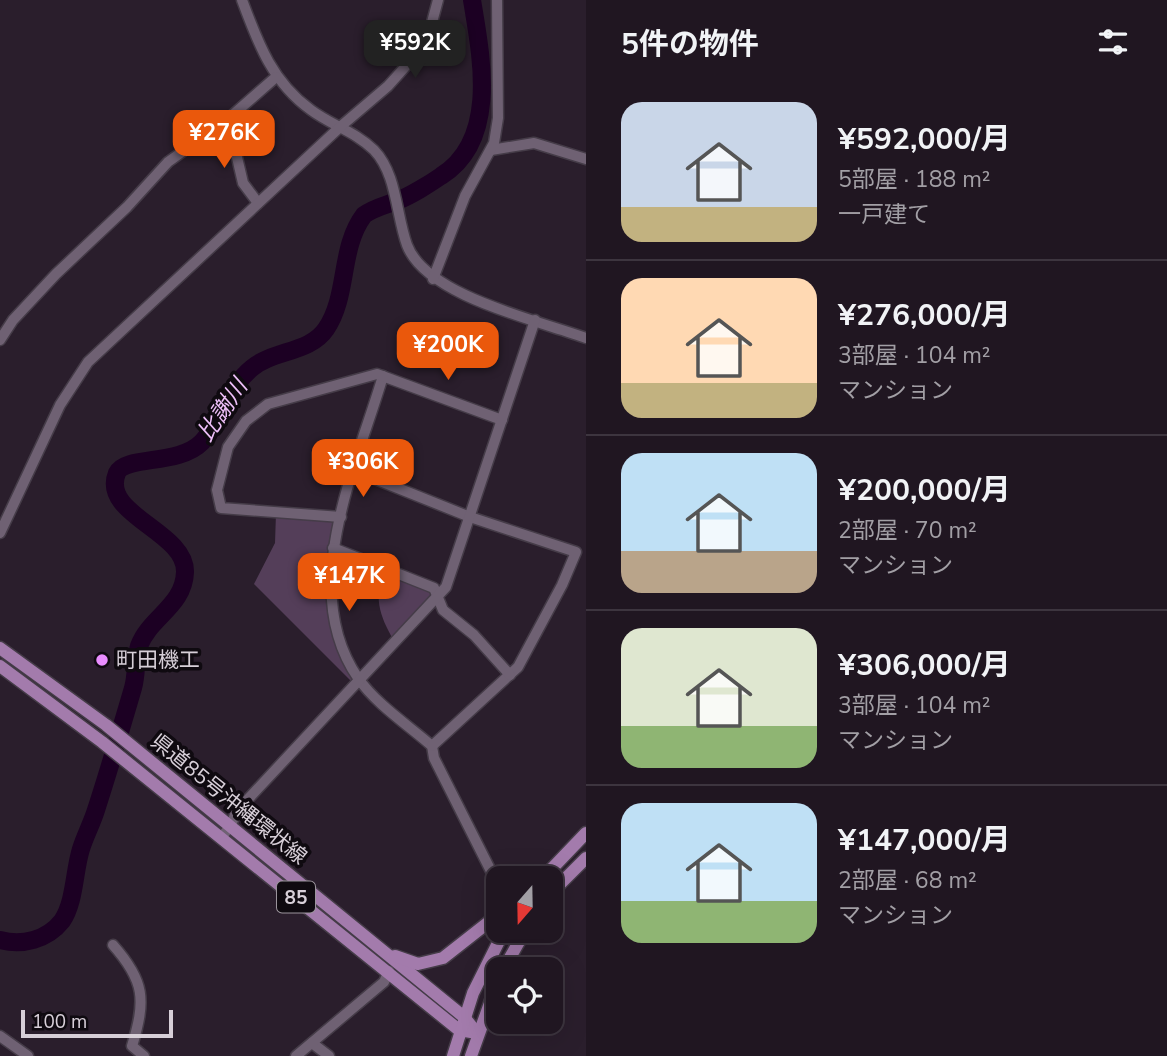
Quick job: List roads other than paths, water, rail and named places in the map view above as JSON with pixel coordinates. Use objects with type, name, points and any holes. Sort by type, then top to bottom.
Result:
[{"type":"main road","name":"県道85号沖縄環状線","points":[[0,648],[106,725],[231,825],[464,1017],[477,1033]]},
{"type":"main road","name":"県道85号沖縄環状線","points":[[0,666],[131,765],[459,1030]]},
{"type":"main road","points":[[554,866],[586,833]]},
{"type":"main road","points":[[564,880],[586,858]]},
{"type":"main road","points":[[388,954],[418,964],[428,963],[443,958],[486,924]]},
{"type":"main road","points":[[453,1056],[464,1017],[497,943]]},
{"type":"main road","points":[[471,1056],[486,1010]]},
{"type":"main road","points":[[459,1030],[477,1033]]},
{"type":"street","points":[[242,0],[265,60],[276,77],[310,110],[374,151],[384,164],[408,247],[433,279],[464,295],[586,338]]},
{"type":"street","points":[[1,529],[60,405],[88,362],[340,127],[388,86],[414,57],[431,26],[438,0]]},
{"type":"street","points":[[433,279],[465,196],[491,150],[498,118],[497,0]]},
{"type":"street","points":[[0,340],[13,320],[56,274],[127,207],[168,162],[228,119],[276,77]]},
{"type":"street","points":[[228,119],[243,183],[258,203]]},
{"type":"street","points":[[491,150],[534,143],[586,159]]},
{"type":"street","points":[[221,838],[231,825],[236,812],[446,587],[536,320]]},
{"type":"street","points":[[341,517],[221,508],[217,490],[228,447],[256,411],[350,380],[383,376],[502,420]]},
{"type":"street","points":[[383,376],[333,548],[329,591],[333,616],[348,660],[359,680],[432,746],[434,758],[488,866]]},
{"type":"street","points":[[355,471],[470,517],[576,552],[527,654],[510,675],[432,746]]},
{"type":"street","points":[[333,548],[433,588],[443,610],[474,635],[510,675]]},
{"type":"street","points":[[113,944],[133,967],[141,989],[142,1014],[132,1046],[144,1056]]},
{"type":"street","points":[[296,1056],[384,982],[389,971]]},
{"type":"street","points":[[0,1036],[28,1056]]},
{"type":"street","points":[[313,1043],[329,1056]]},
{"type":"waterway","name":"比謝川","points":[[0,940],[34,940],[49,933],[62,921],[72,896],[81,849],[96,810],[133,688],[139,646],[151,627],[173,603],[183,584],[185,572],[182,558],[172,545],[131,512],[121,500],[115,488],[117,473],[130,464],[167,458],[192,449],[209,433],[237,384],[252,368],[319,337],[333,316],[351,242],[364,215],[420,189],[459,160],[472,141],[479,119],[482,95],[479,46],[472,0]]},
{"type":"place","name":"町田機工","points":[[102,660]]}]
